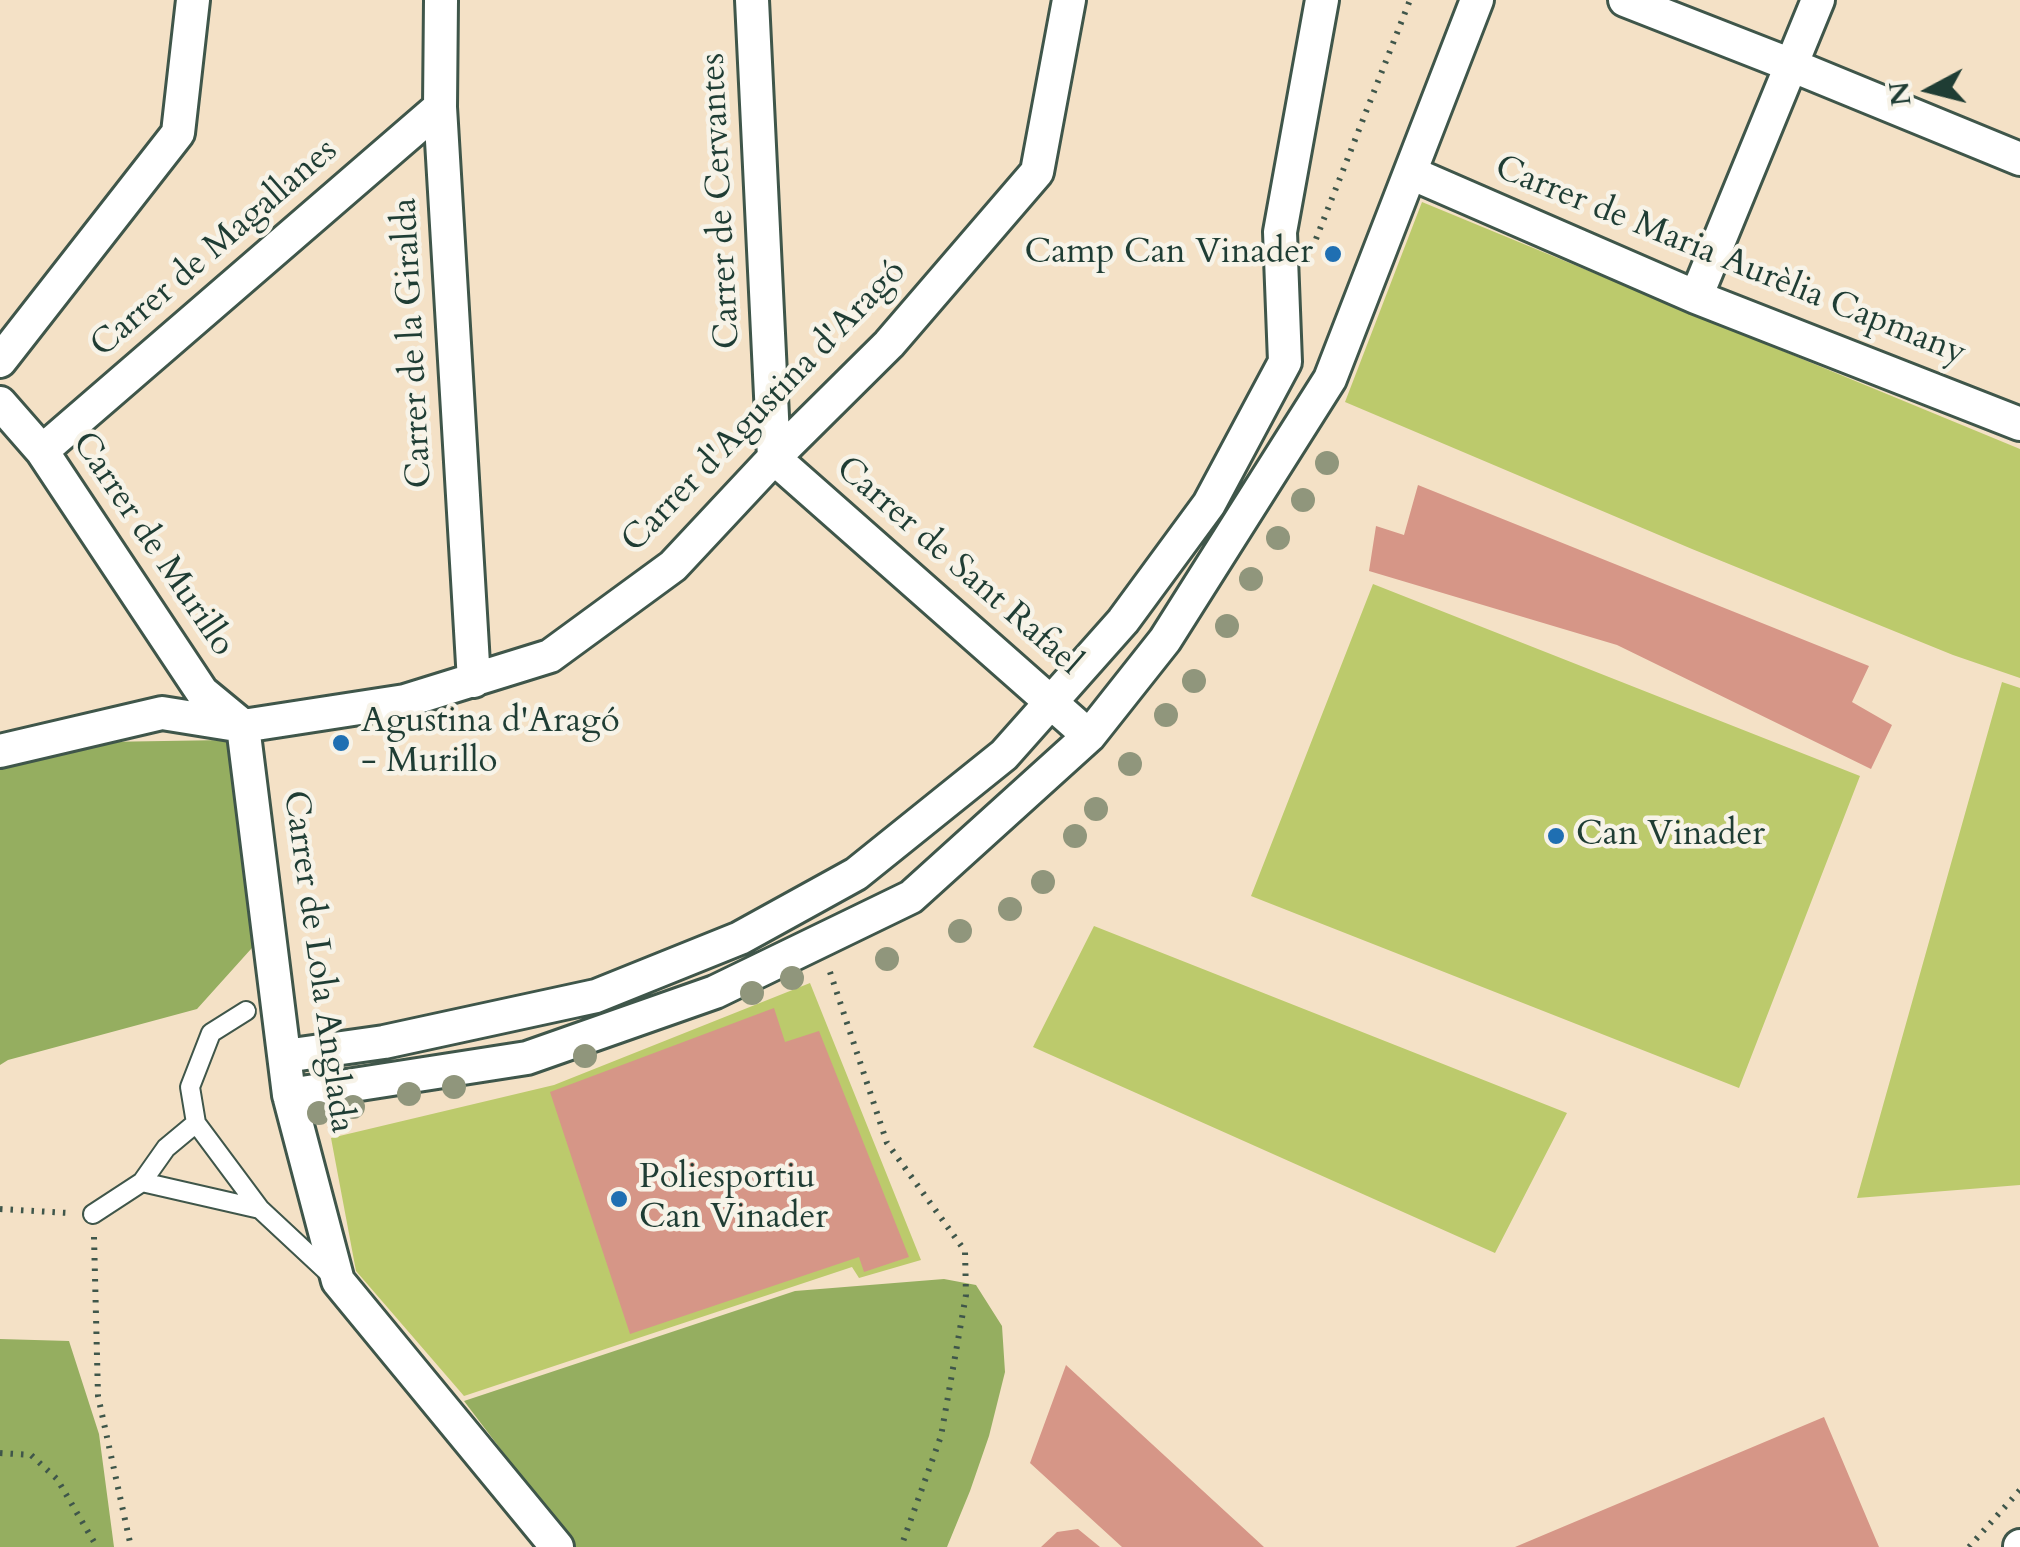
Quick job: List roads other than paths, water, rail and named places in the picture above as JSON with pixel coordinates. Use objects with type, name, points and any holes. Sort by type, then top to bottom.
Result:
[{"type":"street","points":[[0,361],[178,133],[193,0]]},
{"type":"street","name":"Carrer de la Giralda","points":[[441,0],[440,107],[474,681]]},
{"type":"street","name":"Carrer de Cervantes","points":[[752,0],[774,458]]},
{"type":"street","name":"Carrer d'Agustina d'Aragó","points":[[0,751],[162,713],[243,726],[405,700],[550,656],[673,566],[774,458],[890,344],[1037,172],[1070,0]]},
{"type":"street","points":[[285,1056],[384,1042],[596,996],[740,938],[856,874],[1004,756],[1124,621],[1210,504],[1285,362],[1280,232],[1322,0]]},
{"type":"street","points":[[288,1095],[528,1058],[714,992],[911,897],[1089,736],[1165,640],[1330,379],[1477,0]]},
{"type":"street","points":[[1625,0],[2020,159]]},
{"type":"street","points":[[1696,297],[1818,0]]},
{"type":"street","name":"Carrer de Magallanes","points":[[42,451],[440,107]]},
{"type":"street","name":"Carrer de Maria Aurèlia Capmany","points":[[1411,172],[1696,297],[2020,424]]},
{"type":"street","name":"Carrer de Murillo","points":[[0,403],[42,451],[202,692],[243,726]]},
{"type":"street","name":"Carrer de Sant Rafael","points":[[774,458],[1089,736]]},
{"type":"street","name":"Carrer de Lola Anglada","points":[[243,726],[288,1095],[338,1281],[556,1547]]},
{"type":"lane","points":[[246,1010],[211,1033],[190,1087],[196,1123],[260,1209],[338,1281]]},
{"type":"lane","points":[[93,1214],[142,1182],[166,1148],[196,1123]]},
{"type":"lane","points":[[142,1182],[260,1209]]},
{"type":"place","name":"Camp Can Vinader","points":[[1333,254]]},
{"type":"place","name":"Agustina d'Aragó - Murillo","points":[[341,743]]},
{"type":"place","name":"Can Vinader","points":[[1556,836]]},
{"type":"place","name":"Poliesportiu Can Vinader","points":[[619,1199]]}]
